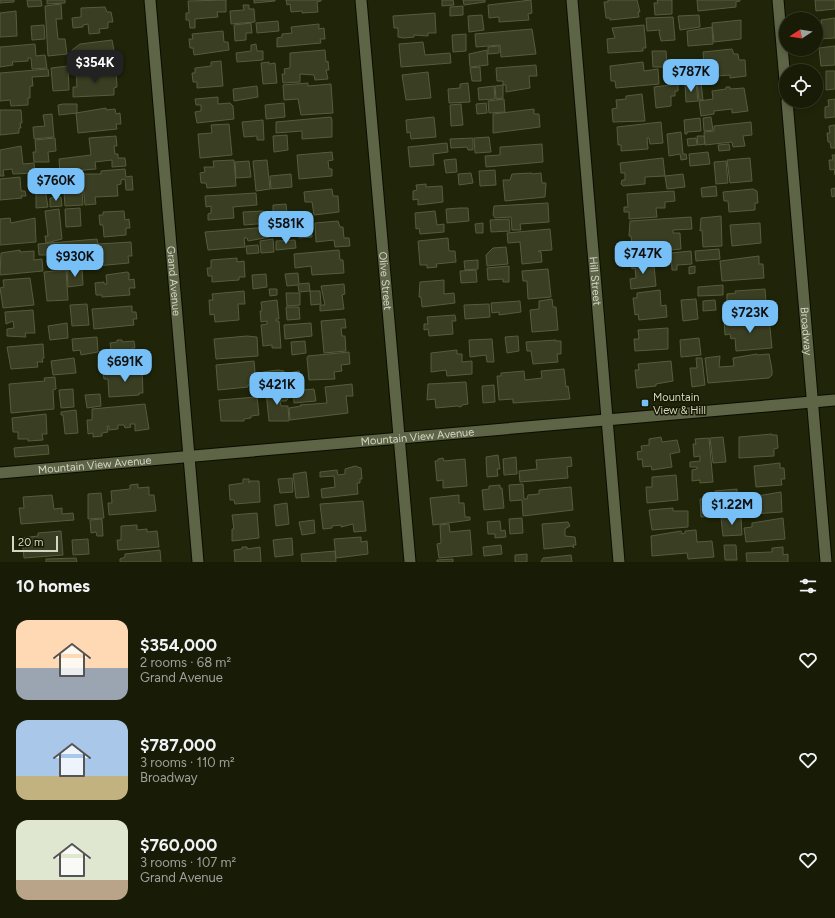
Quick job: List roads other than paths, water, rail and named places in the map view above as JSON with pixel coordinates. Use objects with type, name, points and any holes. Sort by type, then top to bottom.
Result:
[{"type":"street","name":"Grand Avenue","points":[[150,0],[198,562]]},
{"type":"street","name":"Olive Street","points":[[361,0],[410,562]]},
{"type":"street","name":"Hill Street","points":[[572,0],[619,562]]},
{"type":"street","points":[[778,0],[784,64]]},
{"type":"street","name":"Broadway","points":[[788,108],[826,562]]},
{"type":"street","name":"Mountain View Avenue","points":[[0,473],[835,400]]},
{"type":"place","name":"Mountain View & Hill","points":[[645,403]]}]
